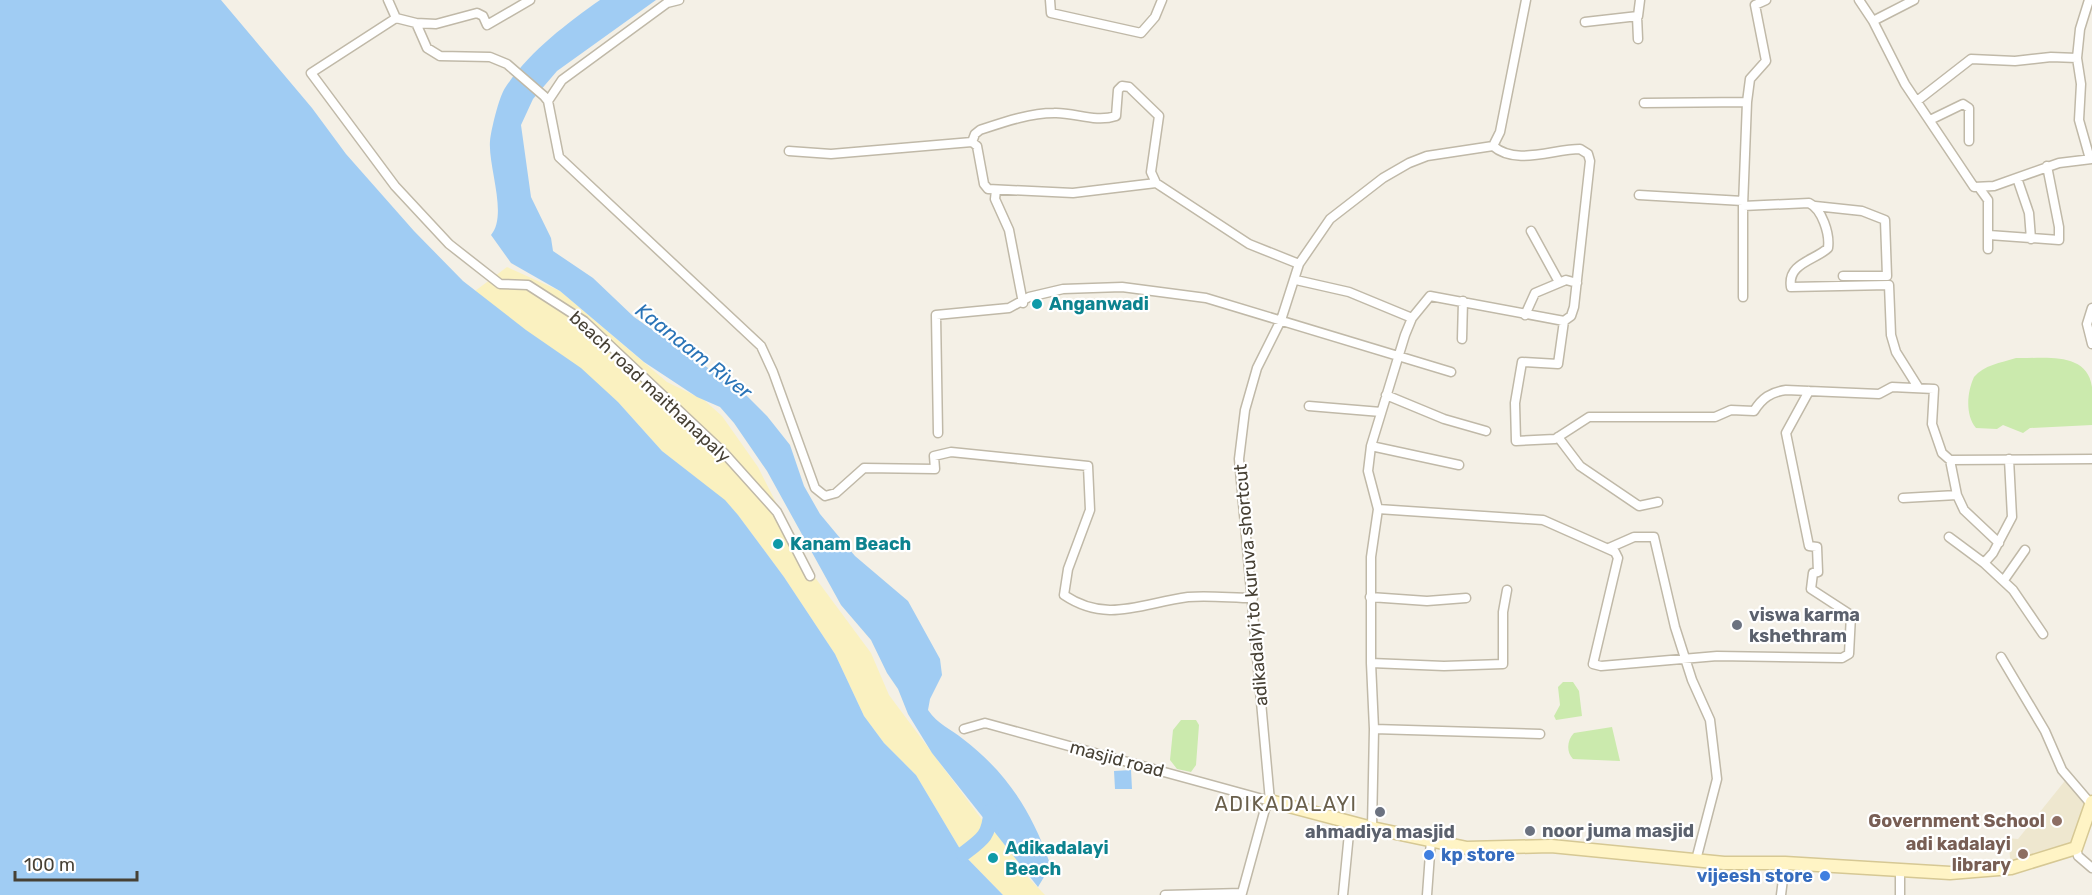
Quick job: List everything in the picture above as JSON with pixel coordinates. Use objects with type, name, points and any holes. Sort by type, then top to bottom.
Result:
[{"type":"street","points":[[388,0],[396,18],[416,23],[436,24],[477,13],[483,16],[487,25],[530,0]]},
{"type":"street","points":[[546,98],[562,80],[667,3],[679,0]]},
{"type":"street","points":[[1050,0],[1051,14],[1141,33],[1155,17],[1162,0]]},
{"type":"street","points":[[1372,828],[1374,729],[1370,597],[1371,556],[1378,509],[1368,471],[1371,446],[1386,395],[1413,318],[1430,296],[1564,321],[1571,316],[1590,161],[1588,154],[1580,149],[1566,149],[1512,155],[1493,146],[1500,132],[1526,0]]},
{"type":"street","points":[[1638,39],[1637,16],[1640,0]]},
{"type":"street","points":[[1743,297],[1743,203],[1747,102],[1750,79],[1766,61],[1755,5],[1766,0]]},
{"type":"street","points":[[1858,0],[1874,21],[1905,84],[1967,173],[1969,180],[1988,200],[1988,249]]},
{"type":"street","points":[[1874,21],[1914,0]]},
{"type":"street","points":[[1980,189],[2047,166],[2091,159],[2079,120],[2081,84],[2077,58],[2080,29],[2089,0]]},
{"type":"street","points":[[1585,22],[1637,16]]},
{"type":"street","name":"beach road maithanapaly","points":[[396,18],[311,73],[354,132],[415,211],[448,244],[500,284],[528,285],[584,321],[724,453],[777,512],[810,576]]},
{"type":"street","points":[[416,23],[427,48],[440,56],[490,57],[507,64],[546,98],[559,157],[761,346],[815,488],[825,496],[836,493],[864,468],[934,469],[934,456],[951,452],[1088,466],[1090,510],[1068,569],[1064,595],[1081,606],[1115,612],[1190,597],[1253,598]]},
{"type":"street","points":[[1917,101],[1971,59],[2015,61],[2051,57],[2077,58]]},
{"type":"street","points":[[972,142],[980,130],[1034,114],[1056,112],[1079,117],[1116,116],[1118,90],[1122,87],[1130,87],[1159,116],[1151,172],[1156,183],[1249,244],[1299,264]]},
{"type":"street","points":[[1644,103],[1747,102]]},
{"type":"street","points":[[1930,120],[1963,104],[1969,108],[1971,121],[1969,141]]},
{"type":"street","points":[[789,151],[831,154],[972,142]]},
{"type":"street","points":[[972,142],[979,153],[984,184],[988,189],[1073,194],[1156,183]]},
{"type":"street","name":"adikadalyi to kuruva shortcut","points":[[1270,801],[1239,459],[1245,410],[1257,368],[1281,320],[1296,280],[1299,264],[1330,219],[1383,178],[1426,156],[1493,146]]},
{"type":"street","points":[[1989,235],[2059,240],[2059,227],[2047,166]]},
{"type":"street","points":[[2017,178],[2029,213],[2031,239]]},
{"type":"street","points":[[996,190],[995,199],[1009,230],[1023,303]]},
{"type":"street","points":[[1639,195],[1743,203],[1809,203],[1815,206],[1862,211],[1885,220],[1891,335],[1896,352],[1918,387]]},
{"type":"street","points":[[1815,206],[1825,225],[1828,248],[1805,260],[1792,278],[1791,287],[1888,280]]},
{"type":"street","points":[[1531,231],[1559,282]]},
{"type":"street","points":[[1843,276],[1888,280]]},
{"type":"street","points":[[1296,280],[1349,292],[1413,318]]},
{"type":"street","points":[[1525,315],[1535,293],[1566,280],[1576,283]]},
{"type":"street","points":[[938,433],[936,315],[1009,308],[1023,303],[1029,297],[1063,289],[1122,287],[1206,298],[1451,372]]},
{"type":"street","points":[[1462,339],[1463,301]]},
{"type":"street","points":[[2092,308],[2087,324],[2092,344]]},
{"type":"street","points":[[1564,321],[1558,364],[1522,362],[1514,430],[1514,437],[1518,441],[1558,437],[1589,417],[1715,417],[1731,410],[1754,411],[1762,400],[1774,392],[1879,394],[1892,387],[1934,389],[1932,424],[1942,453],[1950,460],[1957,495],[1964,510],[1999,543]]},
{"type":"street","points":[[1378,509],[1544,520],[1615,552],[1617,558],[1593,664],[1600,666],[1717,656],[1842,658],[1850,654],[1851,615],[1811,589],[1813,573],[1818,572],[1817,547],[1809,546],[1786,433],[1809,391]]},
{"type":"street","points":[[1386,395],[1444,418],[1486,431]]},
{"type":"street","points":[[1309,406],[1381,412]]},
{"type":"street","points":[[1558,437],[1581,466],[1639,506],[1658,502]]},
{"type":"street","points":[[1371,446],[1459,465]]},
{"type":"street","points":[[1984,563],[1999,543],[2012,516],[2009,459]]},
{"type":"street","points":[[1950,460],[2092,459]]},
{"type":"street","points":[[1903,498],[1957,495]]},
{"type":"street","points":[[1609,548],[1634,537],[1654,537],[1659,564],[1685,658],[1710,720],[1717,779],[1696,860]]},
{"type":"street","points":[[1949,537],[2004,580],[2043,634]]},
{"type":"street","points":[[2004,580],[2025,550]]},
{"type":"street","points":[[1371,663],[1444,666],[1503,664],[1503,612],[1507,591]]},
{"type":"street","points":[[1370,597],[1427,601],[1466,598]]},
{"type":"street","points":[[2001,657],[2045,731],[2062,770],[2091,803],[2076,848],[2078,856],[2092,868]]},
{"type":"street","name":"masjid road","points":[[964,729],[985,723],[1270,801]]},
{"type":"street","points":[[1374,729],[1540,734]]},
{"type":"street","points":[[1165,895],[1242,892],[1265,809],[1270,801],[1350,823],[1467,848],[1551,846],[1696,860],[1950,873],[2011,868],[2076,848]]},
{"type":"street","points":[[1343,895],[1350,823]]},
{"type":"street","points":[[1427,895],[1431,840]]},
{"type":"street","points":[[1781,895],[1785,863]]},
{"type":"street","points":[[1899,872],[1899,895]]},
{"type":"shaded area","name":"Government School","points":[[2068,777],[2091,804],[2065,853],[2011,868],[2008,838],[2018,839]]},
{"type":"green space","points":[[2016,358],[2062,359],[2082,367],[2092,387],[2092,425],[2030,428],[2023,433],[2003,425],[1997,429],[1976,428],[1970,417],[1968,403],[1974,377],[1987,367]]},
{"type":"green space","points":[[1563,682],[1573,682],[1579,691],[1582,716],[1556,720],[1554,716],[1560,705],[1558,687]]},
{"type":"green space","points":[[1181,720],[1196,720],[1199,725],[1196,765],[1191,772],[1177,769],[1170,760],[1173,730]]},
{"type":"green space","points":[[1612,727],[1620,761],[1573,759],[1568,746],[1574,733]]},
{"type":"sand","name":"Kanam Beach","points":[[507,267],[560,291],[667,382],[704,400],[722,416],[758,467],[811,572],[871,653],[889,695],[989,829],[1016,847],[1020,869],[1045,895],[1003,895],[963,854],[916,775],[884,743],[864,716],[835,654],[784,577],[725,501],[662,451],[618,402],[475,291]]},
{"type":"water","points":[[0,0],[221,0],[312,108],[346,154],[414,231],[463,281],[526,330],[581,368],[618,402],[662,451],[725,500],[784,577],[835,654],[864,716],[884,743],[916,775],[963,854],[1003,895],[0,895]]},
{"type":"water","points":[[600,0],[656,0],[557,71],[533,99],[521,125],[531,197],[551,238],[553,251],[593,278],[634,317],[743,392],[767,416],[790,445],[804,486],[820,514],[855,556],[908,601],[940,659],[942,675],[930,699],[928,710],[992,765],[1015,793],[1034,825],[1049,861],[1047,872],[1038,887],[932,753],[908,714],[898,689],[887,673],[871,640],[841,605],[767,471],[734,423],[720,407],[697,397],[644,362],[560,291],[511,263],[491,235],[496,226],[498,203],[490,141],[503,92],[525,62],[561,29]]},
{"type":"water","points":[[1131,770],[1132,789],[1115,789],[1114,771]]},
{"type":"waterway","name":"Kaanaam River","points":[[963,854],[987,832],[991,811]]},
{"type":"place","name":"Anganwadi","points":[[1037,304]]},
{"type":"place","name":"Kanam Beach","points":[[778,544]]},
{"type":"place","name":"viswa karma kshethram","points":[[1737,625]]},
{"type":"place","name":"ahmadiya masjid","points":[[1380,812]]},
{"type":"place","name":"Government School","points":[[2057,821]]},
{"type":"place","name":"noor juma masjid","points":[[1530,831]]},
{"type":"place","name":"adi kadalayi library","points":[[2023,854]]},
{"type":"place","name":"kp store","points":[[1429,855]]},
{"type":"place","name":"Adikadalayi Beach","points":[[993,858]]},
{"type":"place","name":"vijeesh store","points":[[1825,876]]},
{"type":"district","name":"ADIKADALAYI","points":[[1286,804]]}]
